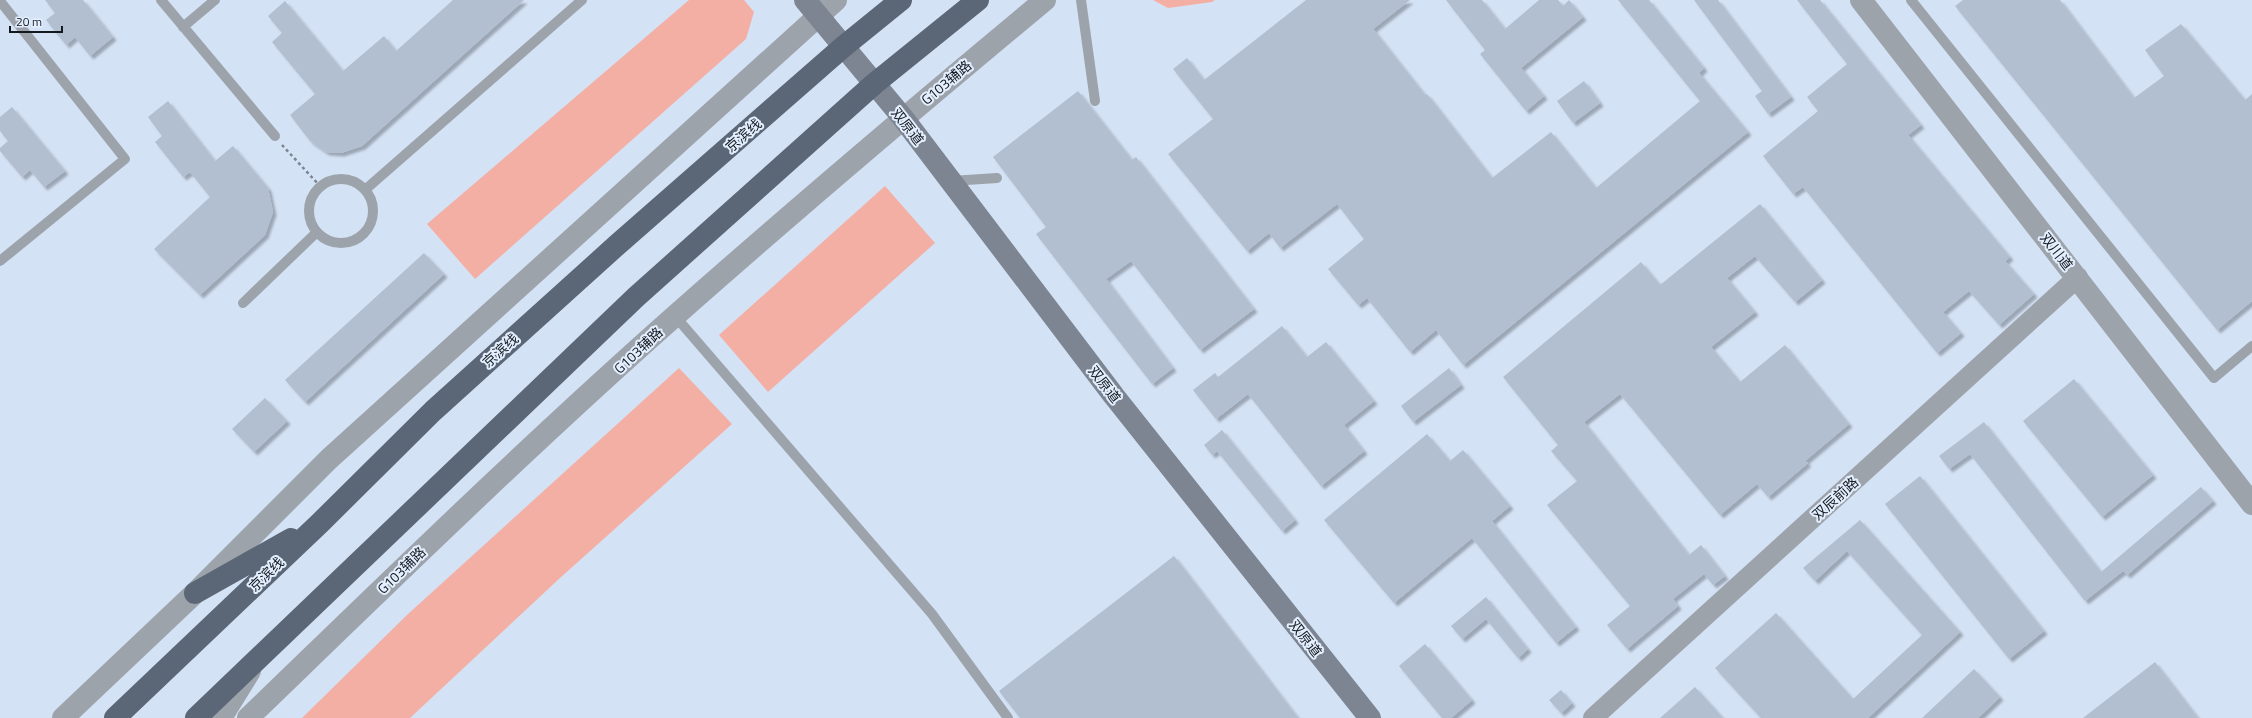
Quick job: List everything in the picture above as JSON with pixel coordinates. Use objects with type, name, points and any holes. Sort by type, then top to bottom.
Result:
[{"type":"highway","name":"京滨线","points":[[115,718],[320,523],[438,406],[617,245],[843,47],[901,0]]},
{"type":"highway","points":[[196,718],[630,303],[874,84],[978,0]]},
{"type":"highway","points":[[195,593],[320,523]]},
{"type":"main road","name":"双原道","points":[[811,8],[903,118],[1114,396],[1370,718]]},
{"type":"street","points":[[63,718],[195,593],[329,459],[811,8],[836,0]]},
{"type":"street","name":"G103辅路","points":[[248,718],[471,503],[675,316],[903,118],[1045,0]]},
{"type":"street","name":"双川道","points":[[1861,0],[2078,277],[2252,504]]},
{"type":"street","name":"双辰前路","points":[[1593,718],[2078,277]]},
{"type":"street","points":[[221,718],[258,658]]},
{"type":"lane","points":[[161,0],[275,136]]},
{"type":"lane","points":[[183,27],[215,0]]},
{"type":"lane","points":[[366,189],[582,0]]},
{"type":"lane","points":[[1081,0],[1095,101]]},
{"type":"lane","points":[[1911,0],[2214,378],[2252,346]]},
{"type":"lane","points":[[0,1],[125,159],[0,261]]},
{"type":"lane","points":[[951,181],[997,178]]},
{"type":"lane","points":[[349,179],[366,189],[372,199],[374,210],[372,221],[366,231],[358,238],[348,243],[336,243],[326,239],[317,232],[310,218],[310,203],[320,186],[329,181],[349,179]]},
{"type":"lane","points":[[243,303],[317,232]]},
{"type":"lane","points":[[675,316],[932,614],[1008,718]]},
{"type":"path","points":[[275,136],[320,186]]},
{"type":"shaded area","points":[[689,0],[744,0],[754,12],[746,39],[475,279],[427,224]]},
{"type":"shaded area","points":[[1153,0],[1215,0],[1212,2],[1168,8]]},
{"type":"shaded area","points":[[885,186],[935,243],[768,392],[719,335]]},
{"type":"shaded area","points":[[679,368],[732,424],[560,578],[410,718],[302,718],[408,614]]},
{"type":"building","points":[[45,0],[83,0],[113,37],[90,56],[75,37],[66,45],[46,20],[55,13]]},
{"type":"building","points":[[453,0],[524,0],[362,146],[341,153],[326,152],[310,141],[290,115],[315,94],[272,42],[282,33],[268,16],[285,1],[343,71],[384,36],[396,51]]},
{"type":"building","points":[[1306,0],[1410,0],[1373,29],[1425,95],[1427,94],[1492,178],[1551,132],[1596,188],[1700,101],[1618,0],[1649,0],[1704,68],[1699,73],[1748,132],[1463,365],[1436,330],[1410,352],[1367,298],[1358,305],[1328,269],[1364,239],[1337,204],[1280,248],[1269,233],[1247,251],[1168,154],[1213,119],[1173,69],[1187,58],[1204,80]]},
{"type":"building","points":[[1446,0],[1482,0],[1505,29],[1539,0],[1558,0],[1563,6],[1569,0],[1583,17],[1521,68],[1544,96],[1526,111],[1480,54],[1485,50]]},
{"type":"building","points":[[1694,0],[1718,0],[1791,97],[1768,114],[1755,96],[1762,91]]},
{"type":"building","points":[[1797,0],[1820,0],[1921,125],[1908,135],[2010,257],[2005,261],[2034,294],[1999,325],[1969,291],[1943,312],[1961,333],[1937,353],[1803,187],[1793,194],[1763,156],[1818,111],[1807,97],[1847,64]]},
{"type":"building","points":[[1963,0],[2060,0],[2134,98],[2164,76],[2145,50],[2181,24],[2245,100],[2252,94],[2252,301],[2217,330],[1955,6]]},
{"type":"building","points":[[1584,81],[1600,103],[1573,123],[1557,101]]},
{"type":"building","points":[[1078,91],[1132,160],[1136,157],[1254,309],[1200,350],[1131,261],[1106,279],[1173,368],[1152,384],[1036,234],[1046,227],[993,157]]},
{"type":"building","points":[[168,101],[215,161],[233,146],[268,188],[273,212],[265,235],[200,295],[154,249],[210,197],[190,172],[183,177],[155,142],[162,136],[148,117]]},
{"type":"building","points":[[12,107],[65,171],[44,187],[30,170],[22,177],[0,151],[0,148],[8,141],[0,131],[0,117]]},
{"type":"building","points":[[1760,204],[1822,280],[1795,302],[1755,256],[1727,278],[1755,312],[1711,347],[1740,382],[1785,345],[1849,424],[1805,461],[1808,463],[1768,497],[1757,484],[1720,515],[1620,394],[1584,422],[1689,555],[1701,545],[1725,576],[1713,585],[1704,574],[1673,599],[1678,606],[1627,649],[1607,625],[1630,606],[1547,505],[1577,481],[1551,451],[1558,445],[1503,377],[1641,262],[1660,285]]},
{"type":"building","points":[[424,253],[444,274],[305,402],[285,380]]},
{"type":"building","points":[[1282,326],[1307,357],[1326,342],[1374,401],[1344,425],[1364,451],[1321,486],[1248,394],[1216,419],[1193,390],[1215,373],[1218,377]]},
{"type":"building","points":[[1449,368],[1461,385],[1413,422],[1401,406]]},
{"type":"building","points":[[2074,379],[2153,475],[2102,517],[2023,421]]},
{"type":"building","points":[[265,398],[287,421],[254,452],[232,429]]},
{"type":"building","points":[[1984,422],[2101,572],[2201,487],[2213,501],[2127,575],[2123,571],[2085,601],[1970,454],[1949,469],[1939,456]]},
{"type":"building","points":[[1222,430],[1295,520],[1282,531],[1217,451],[1212,455],[1204,445]]},
{"type":"building","points":[[1427,434],[1450,461],[1463,450],[1510,506],[1492,521],[1576,627],[1556,643],[1472,538],[1394,603],[1324,520]]},
{"type":"building","points":[[1920,476],[2044,631],[2009,659],[1885,504]]},
{"type":"building","points":[[1860,520],[1960,632],[1868,718],[1761,718],[1715,668],[1776,613],[1853,699],[1922,635],[1847,551],[1815,581],[1803,568]]},
{"type":"building","points":[[1174,556],[1298,718],[1020,718],[999,691]]},
{"type":"building","points":[[1486,597],[1528,649],[1518,658],[1486,619],[1462,639],[1451,626]]},
{"type":"building","points":[[1425,644],[1472,700],[1451,718],[1442,718],[1399,666]]},
{"type":"building","points":[[2155,662],[2198,718],[2083,718]]},
{"type":"building","points":[[1974,669],[2000,697],[1978,718],[1922,718]]},
{"type":"building","points":[[1695,687],[1723,718],[1660,718]]},
{"type":"building","points":[[1561,690],[1572,703],[1561,713],[1549,700]]}]
